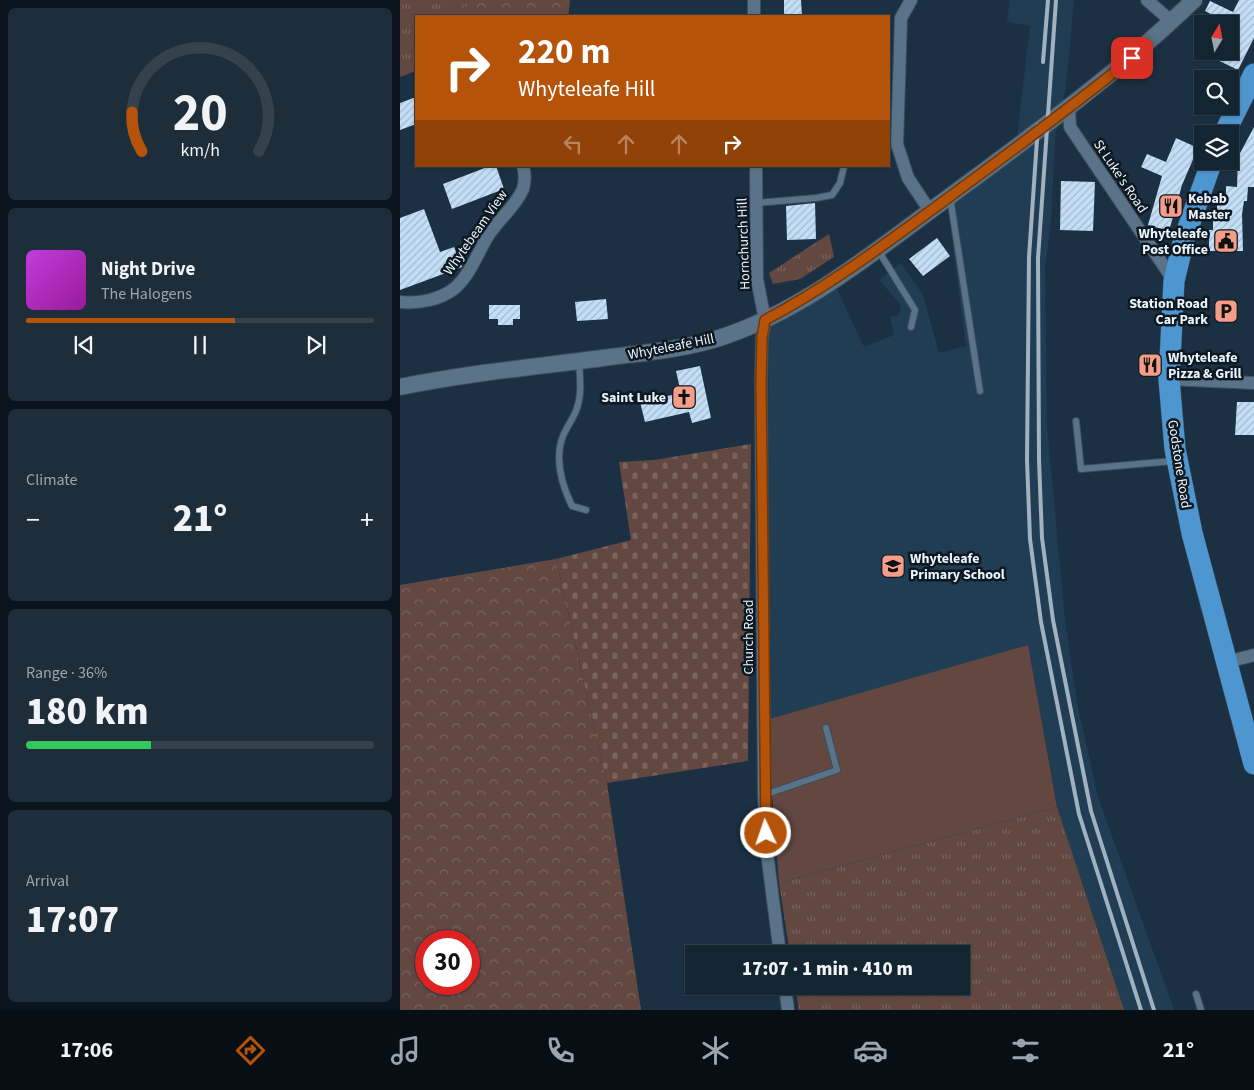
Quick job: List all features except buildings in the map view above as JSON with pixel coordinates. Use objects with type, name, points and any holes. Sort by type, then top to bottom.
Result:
[{"type":"highway","points":[[1228,125],[1254,74]]},
{"type":"highway","name":"Godstone Road","points":[[1209,170],[1184,239],[1174,281],[1169,380],[1177,461],[1192,533],[1254,764]]},
{"type":"street","points":[[754,0],[754,15]]},
{"type":"street","points":[[911,0],[901,18],[897,144],[908,178],[930,211]]},
{"type":"street","points":[[1147,0],[1172,22]]},
{"type":"street","name":"Whyteleafe Hill","points":[[400,387],[454,376],[652,352],[715,340],[765,320],[800,302],[878,249],[1069,109],[1132,58],[1194,0]]},
{"type":"street","name":"St Luke's Road","points":[[1069,109],[1070,127],[1174,281]]},
{"type":"street","name":"Whytebeam View","points":[[400,302],[412,304],[431,300],[455,288],[472,265],[488,236],[521,192],[524,180],[523,167]]},
{"type":"street","name":"Hornchurch Hill","points":[[756,167],[758,279],[765,320]]},
{"type":"street","name":"Church Road","points":[[765,320],[762,338],[761,384],[764,795],[767,853],[779,945]]},
{"type":"street","points":[[1169,380],[1254,383]]},
{"type":"street","points":[[1226,662],[1254,655]]},
{"type":"street","points":[[786,995],[788,1010]]},
{"type":"lane","points":[[757,203],[832,195],[840,183],[844,167]]},
{"type":"lane","points":[[950,196],[980,391]]},
{"type":"lane","points":[[878,249],[915,310],[911,327]]},
{"type":"lane","points":[[579,361],[579,401],[564,435],[559,461],[572,506],[586,510]]},
{"type":"lane","points":[[1076,421],[1081,470],[1177,461]]},
{"type":"lane","points":[[764,795],[837,770],[826,728]]},
{"type":"lane","points":[[1196,994],[1201,1010]]},
{"type":"shaded area","points":[[1010,0],[1074,0],[1066,86],[1055,137],[1051,224],[1045,267],[1047,426],[1065,620],[1077,703],[1098,797],[1174,1010],[1124,1010],[1057,807],[1028,645],[766,722],[769,324],[836,287],[864,347],[894,335],[890,317],[899,315],[901,305],[879,280],[901,263],[923,295],[939,353],[966,346],[948,207],[1015,156],[1030,26],[1007,22]]},
{"type":"green space","points":[[400,0],[570,0],[568,15],[415,15],[415,71],[400,77]]},
{"type":"green space","points":[[480,0],[570,0],[568,15],[453,15],[456,11]]},
{"type":"green space","points":[[829,234],[834,257],[800,279],[773,284],[769,273]]},
{"type":"green space","points":[[751,444],[748,761],[607,783],[556,559],[631,540],[619,462],[654,460]]},
{"type":"green space","points":[[556,559],[607,783],[641,1010],[400,1010],[400,585]]},
{"type":"green space","points":[[1028,645],[1057,807],[779,883],[766,720]]},
{"type":"green space","points":[[1057,807],[1124,1010],[799,1010],[796,995],[970,995],[970,945],[789,945],[779,883]]},
{"type":"railway","points":[[1043,62],[1048,0]]},
{"type":"railway","points":[[1056,0],[1038,258],[1039,460],[1042,538],[1053,620],[1091,811],[1154,1010]]},
{"type":"railway","points":[[1038,125],[1029,257],[1027,460],[1030,539],[1041,622],[1079,814],[1141,1010]]},
{"type":"place","name":"Kebab Master","points":[[1171,206]]},
{"type":"place","name":"Whyteleafe Post Office","points":[[1226,241]]},
{"type":"place","name":"Station Road Car Park","points":[[1226,311]]},
{"type":"place","name":"Whyteleafe Pizza & Grill","points":[[1150,365]]},
{"type":"place","name":"Saint Luke","points":[[684,397]]},
{"type":"place","name":"Whyteleafe Primary School","points":[[893,566]]},
{"type":"route","points":[[766,833],[764,795],[761,384],[762,338],[765,320],[800,302],[848,270],[1038,133],[1132,58]]}]
